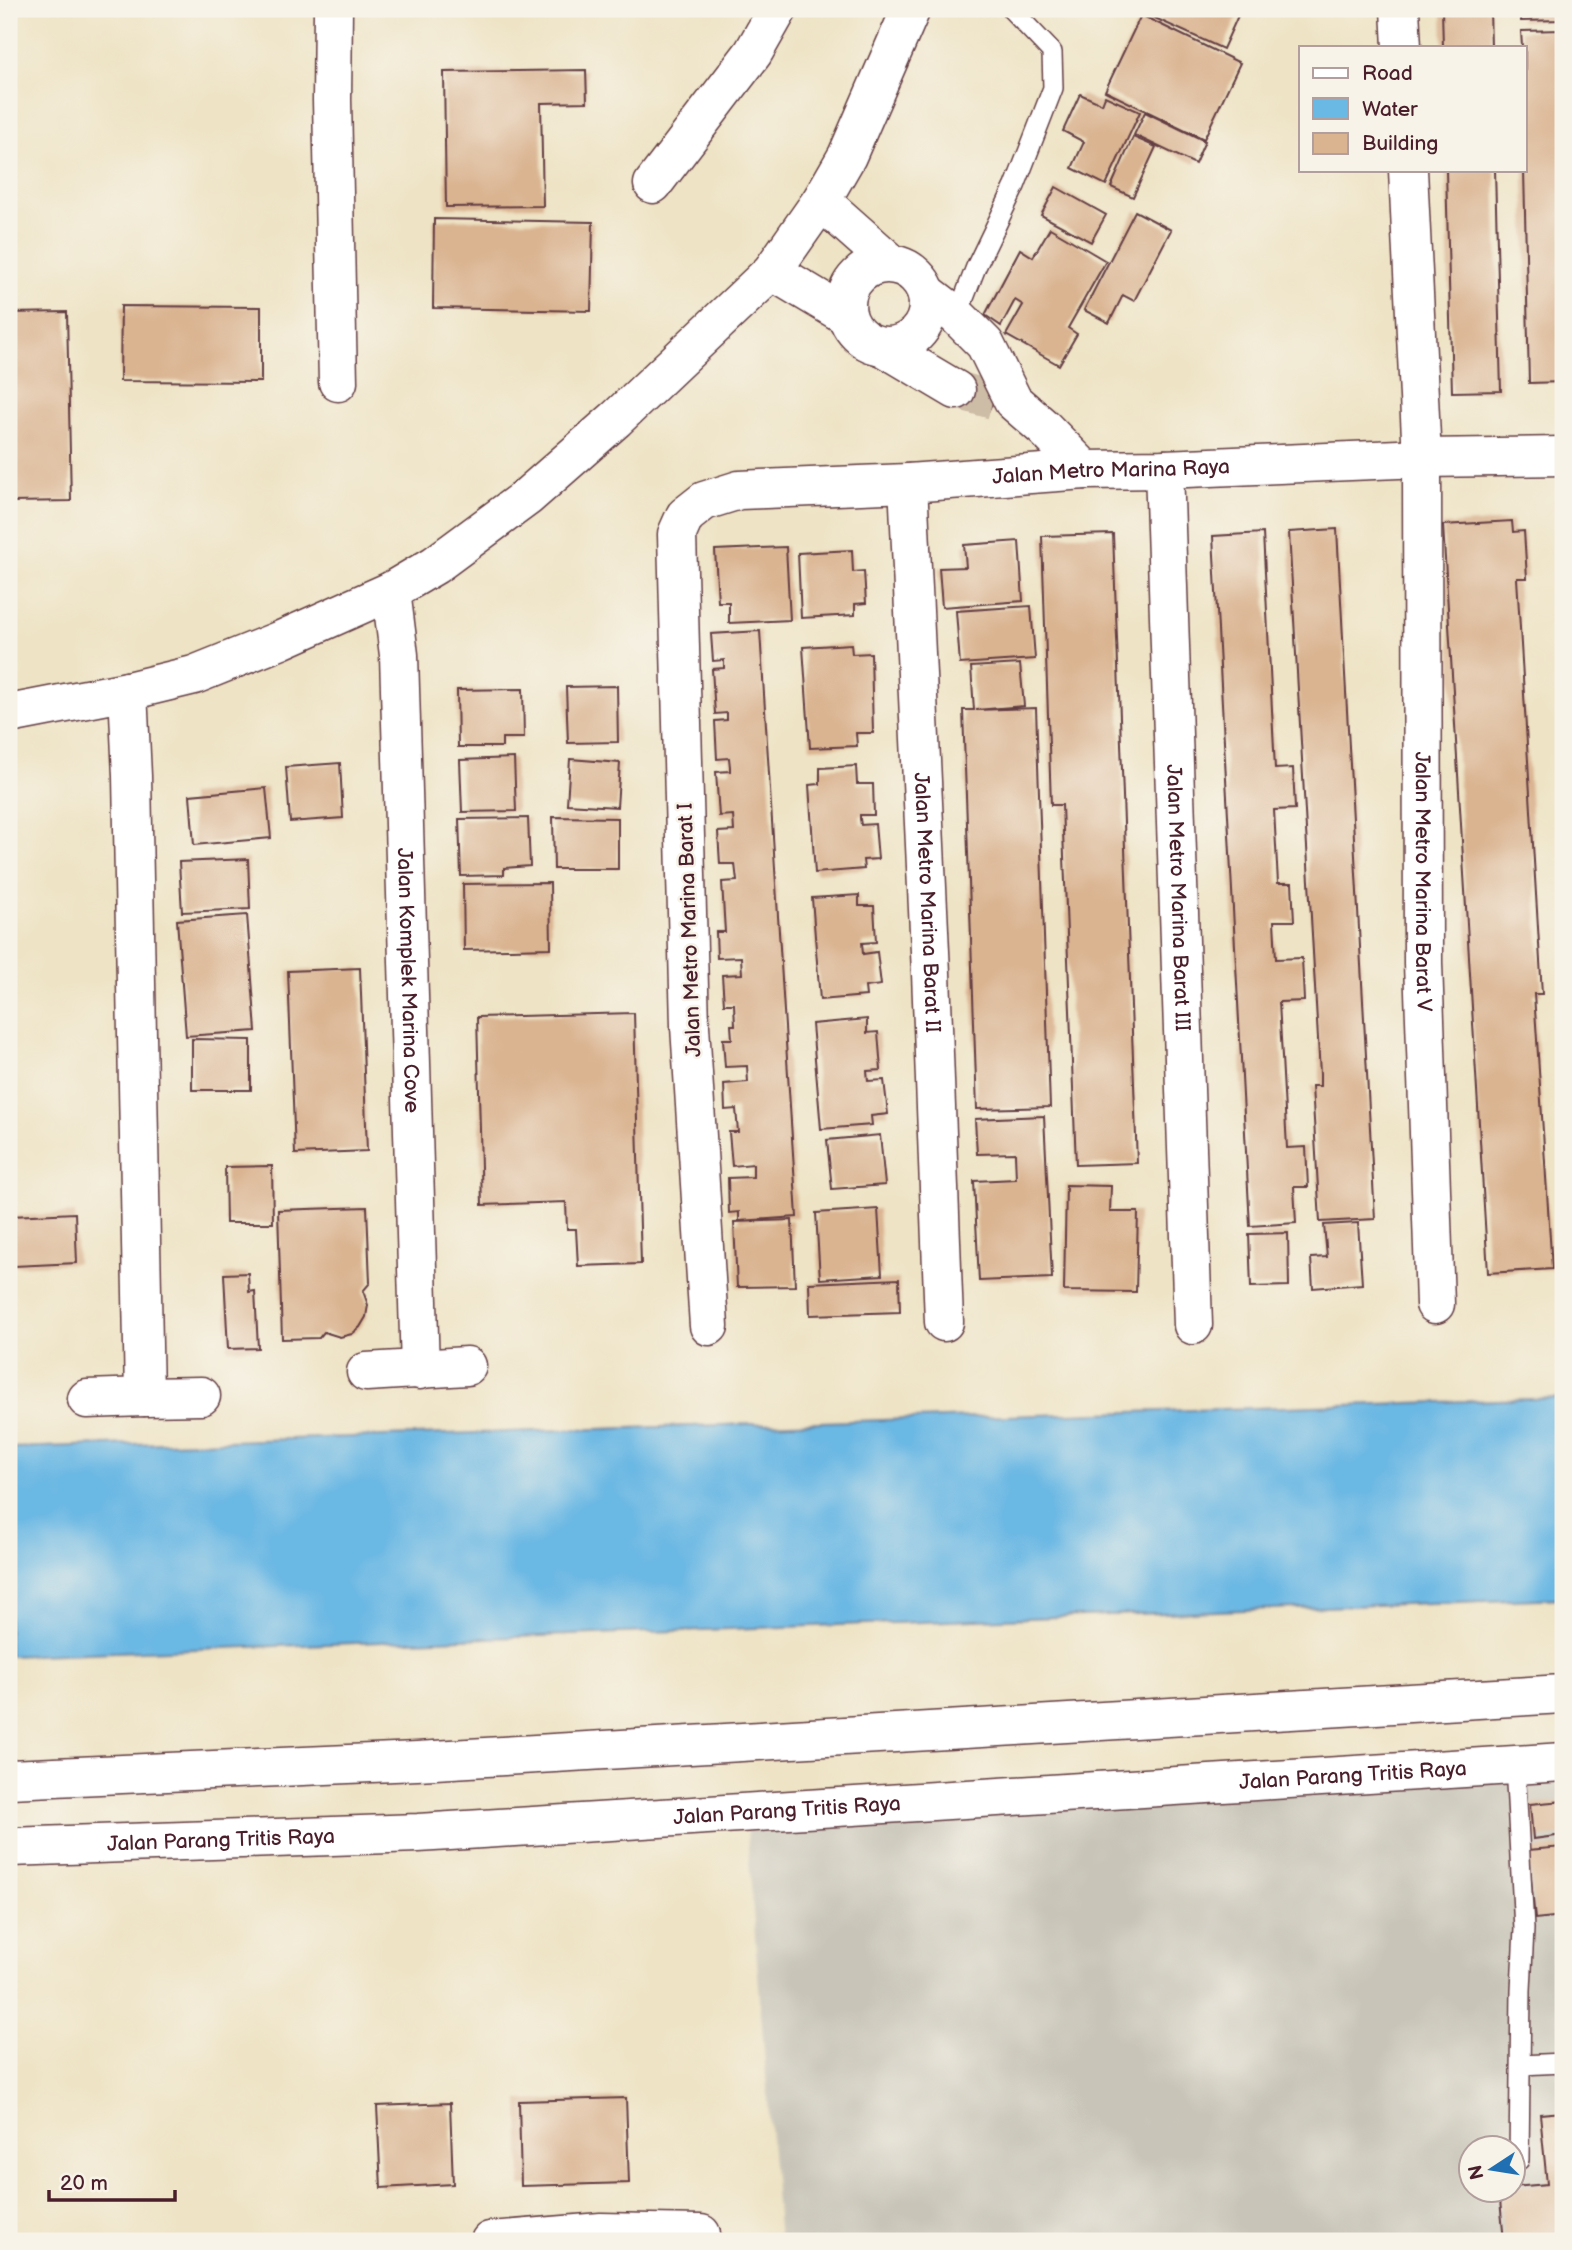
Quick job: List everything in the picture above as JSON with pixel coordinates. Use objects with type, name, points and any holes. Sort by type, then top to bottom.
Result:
[{"type":"street","points":[[333,9],[332,100],[338,382]]},
{"type":"street","points":[[653,184],[753,53],[778,9]]},
{"type":"street","points":[[9,714],[194,675],[281,640],[391,591],[435,565],[527,497],[616,419],[772,271],[821,201],[847,156],[911,9]]},
{"type":"street","points":[[1400,9],[1402,46]]},
{"type":"street","name":"Jalan Metro Marina Barat V","points":[[1408,172],[1422,458],[1423,962],[1435,1304]]},
{"type":"street","points":[[821,201],[891,263]]},
{"type":"street","points":[[956,390],[882,346],[866,341],[854,331],[847,316],[845,300],[850,285],[861,272],[875,264],[891,263],[907,268],[919,279],[927,293],[957,316],[985,344],[1003,400],[1044,428],[1085,470]]},
{"type":"street","points":[[772,271],[847,316]]},
{"type":"street","points":[[882,346],[898,345],[913,338],[923,326],[928,310],[927,293]]},
{"type":"street","name":"Jalan Metro Marina Raya","points":[[677,534],[685,516],[704,501],[739,489],[908,483],[1085,470],[1422,458],[1563,456]]},
{"type":"street","name":"Jalan Metro Marina Barat III","points":[[1164,469],[1193,1325]]},
{"type":"street","name":"Jalan Metro Marina Barat II","points":[[908,483],[944,1322]]},
{"type":"street","name":"Jalan Metro Marina Barat I","points":[[677,534],[690,1026],[709,1326]]},
{"type":"street","name":"Jalan Komplek Marina Cove","points":[[391,591],[399,655],[420,1370]]},
{"type":"street","points":[[128,691],[144,1397]]},
{"type":"street","points":[[366,1372],[467,1366]]},
{"type":"street","points":[[87,1399],[201,1396]]},
{"type":"street","points":[[9,1779],[417,1761],[1563,1693]]},
{"type":"street","name":"Jalan Parang Tritis Raya","points":[[9,1847],[432,1832],[1563,1762]]},
{"type":"street","points":[[490,2241],[701,2234]]},
{"type":"lane","points":[[957,316],[976,267],[1015,186],[1053,88],[1052,52],[1011,9]]},
{"type":"lane","points":[[1515,1765],[1524,1929],[1520,2134]]},
{"type":"lane","points":[[1521,2065],[1563,2063]]},
{"type":"shaded area","points":[[1563,1756],[1563,2241],[779,2241],[745,1808]]},
{"type":"water","points":[[1563,1398],[1563,1598],[9,1656],[9,1448]]},
{"type":"building","points":[[1135,9],[1241,9],[1223,49]]},
{"type":"building","points":[[1442,9],[1490,9],[1491,46],[1443,46]]},
{"type":"building","points":[[1521,9],[1563,9],[1563,20],[1521,21]]},
{"type":"building","points":[[1141,15],[1240,63],[1204,139],[1105,91]]},
{"type":"building","points":[[1563,30],[1563,382],[1529,383],[1524,172],[1526,46],[1522,46],[1521,31]]},
{"type":"building","points":[[586,70],[587,102],[541,103],[543,206],[446,207],[444,72]]},
{"type":"building","points":[[1080,94],[1102,104],[1105,96],[1140,112],[1106,185],[1072,168],[1084,142],[1063,131]]},
{"type":"building","points":[[1145,112],[1205,141],[1195,164],[1134,135]]},
{"type":"building","points":[[1133,137],[1156,147],[1133,197],[1111,187]]},
{"type":"building","points":[[1446,172],[1495,172],[1501,391],[1452,392]]},
{"type":"building","points":[[1056,187],[1106,215],[1091,242],[1041,215]]},
{"type":"building","points":[[1135,211],[1171,230],[1134,301],[1123,295],[1109,323],[1084,310]]},
{"type":"building","points":[[434,219],[593,222],[591,311],[433,308]]},
{"type":"building","points":[[1050,228],[1106,261],[1068,328],[1077,334],[1059,365],[1006,335],[1023,305],[1015,300],[1001,326],[985,315],[1020,249],[1033,257]]},
{"type":"building","points":[[121,306],[261,307],[261,382],[120,381]]},
{"type":"building","points":[[67,312],[71,501],[9,502],[9,313]]},
{"type":"building","points":[[962,376],[997,393],[988,412],[953,396]]},
{"type":"building","points":[[1512,521],[1513,532],[1524,531],[1527,578],[1517,578],[1542,994],[1534,994],[1552,1269],[1488,1273],[1443,525]]},
{"type":"building","points":[[1337,529],[1375,1219],[1320,1222],[1312,1086],[1320,1086],[1320,1074],[1289,532]]},
{"type":"building","points":[[1263,533],[1275,769],[1293,768],[1295,809],[1274,810],[1278,883],[1292,883],[1294,921],[1274,921],[1276,959],[1302,958],[1304,1001],[1279,1002],[1287,1148],[1306,1147],[1308,1187],[1294,1187],[1296,1223],[1250,1226],[1213,536]]},
{"type":"building","points":[[1113,534],[1137,1163],[1076,1165],[1062,805],[1051,805],[1042,536]]},
{"type":"building","points":[[1019,541],[1023,601],[942,607],[939,568],[966,567],[964,545]]},
{"type":"building","points":[[786,547],[790,620],[729,623],[729,602],[718,602],[715,550]]},
{"type":"building","points":[[852,550],[853,572],[864,571],[866,603],[855,604],[855,615],[801,618],[798,553]]},
{"type":"building","points":[[1031,606],[1035,659],[960,664],[956,611]]},
{"type":"building","points":[[760,631],[797,1217],[739,1221],[739,1212],[729,1213],[728,1178],[753,1177],[753,1164],[732,1166],[729,1132],[738,1132],[736,1109],[725,1110],[724,1084],[748,1082],[747,1066],[725,1067],[723,1039],[732,1039],[731,1025],[735,1025],[734,1004],[724,1004],[722,975],[742,974],[741,957],[717,958],[716,932],[725,932],[722,882],[737,881],[735,864],[720,864],[718,832],[734,831],[733,815],[719,816],[716,772],[730,771],[730,767],[729,758],[717,759],[715,721],[727,720],[727,713],[715,714],[712,669],[724,668],[724,660],[713,661],[711,634]]},
{"type":"building","points":[[851,644],[852,654],[871,653],[873,733],[856,733],[857,746],[810,748],[803,647]]},
{"type":"building","points":[[1020,664],[1024,706],[976,710],[1036,708],[1050,1107],[977,1109],[963,710],[974,710],[971,667]]},
{"type":"building","points":[[617,686],[618,742],[568,743],[566,687]]},
{"type":"building","points":[[523,689],[524,738],[502,738],[502,747],[458,747],[457,690]]},
{"type":"building","points":[[514,758],[516,811],[462,812],[460,760]]},
{"type":"building","points":[[570,759],[620,763],[617,807],[567,804]]},
{"type":"building","points":[[340,763],[343,818],[290,822],[286,767]]},
{"type":"building","points":[[856,766],[857,784],[873,784],[874,815],[860,815],[860,819],[861,825],[875,824],[878,859],[863,860],[864,869],[815,873],[809,785],[820,784],[820,768]]},
{"type":"building","points":[[266,788],[271,838],[194,845],[190,795]]},
{"type":"building","points":[[553,817],[618,818],[618,869],[554,869]]},
{"type":"building","points":[[528,818],[530,866],[504,868],[504,875],[461,876],[459,819]]},
{"type":"building","points":[[248,859],[250,909],[182,912],[179,862]]},
{"type":"building","points":[[550,883],[551,948],[464,950],[463,884]]},
{"type":"building","points":[[859,895],[859,906],[874,906],[876,942],[862,943],[863,954],[877,952],[881,985],[865,987],[866,996],[820,1000],[812,898]]},
{"type":"building","points":[[247,915],[256,1031],[186,1036],[177,920]]},
{"type":"building","points":[[360,968],[367,1151],[295,1154],[288,971]]},
{"type":"building","points":[[634,1013],[641,1264],[578,1266],[576,1229],[567,1229],[566,1202],[482,1205],[477,1017]]},
{"type":"building","points":[[867,1019],[867,1033],[878,1032],[881,1070],[867,1071],[868,1081],[884,1080],[888,1114],[871,1116],[872,1125],[821,1129],[812,1024]]},
{"type":"building","points":[[192,1039],[251,1040],[251,1090],[192,1090]]},
{"type":"building","points":[[1044,1116],[1052,1278],[979,1281],[974,1181],[1016,1179],[1015,1153],[977,1154],[975,1119]]},
{"type":"building","points":[[880,1135],[885,1185],[832,1189],[827,1140]]},
{"type":"building","points":[[272,1166],[273,1223],[226,1223],[225,1167]]},
{"type":"building","points":[[1066,1185],[1111,1186],[1110,1212],[1138,1212],[1136,1292],[1064,1291]]},
{"type":"building","points":[[367,1207],[370,1283],[363,1291],[368,1305],[366,1317],[360,1327],[352,1334],[340,1337],[324,1332],[319,1338],[282,1339],[278,1210]]},
{"type":"building","points":[[878,1209],[882,1275],[820,1279],[816,1213]]},
{"type":"building","points":[[75,1213],[77,1263],[14,1266],[11,1216]]},
{"type":"building","points":[[792,1220],[795,1286],[737,1287],[734,1222]]},
{"type":"building","points":[[1358,1223],[1362,1284],[1313,1288],[1311,1258],[1327,1257],[1324,1225]]},
{"type":"building","points":[[1288,1233],[1289,1286],[1251,1287],[1249,1234]]},
{"type":"building","points":[[248,1273],[249,1292],[255,1291],[258,1348],[228,1349],[224,1274]]},
{"type":"building","points":[[899,1279],[900,1312],[810,1315],[809,1283]]},
{"type":"building","points":[[1563,1801],[1563,1835],[1533,1839],[1530,1804]]},
{"type":"building","points":[[1563,1847],[1563,1916],[1535,1919],[1528,1850]]},
{"type":"building","points":[[626,2098],[629,2183],[521,2186],[519,2101]]},
{"type":"building","points":[[450,2103],[453,2184],[381,2188],[377,2106]]},
{"type":"building","points":[[1563,2112],[1563,2241],[1504,2241],[1500,2204],[1526,2204],[1526,2186],[1547,2184],[1540,2114]]},
{"type":"tunnel","points":[[956,390],[993,400]]}]
